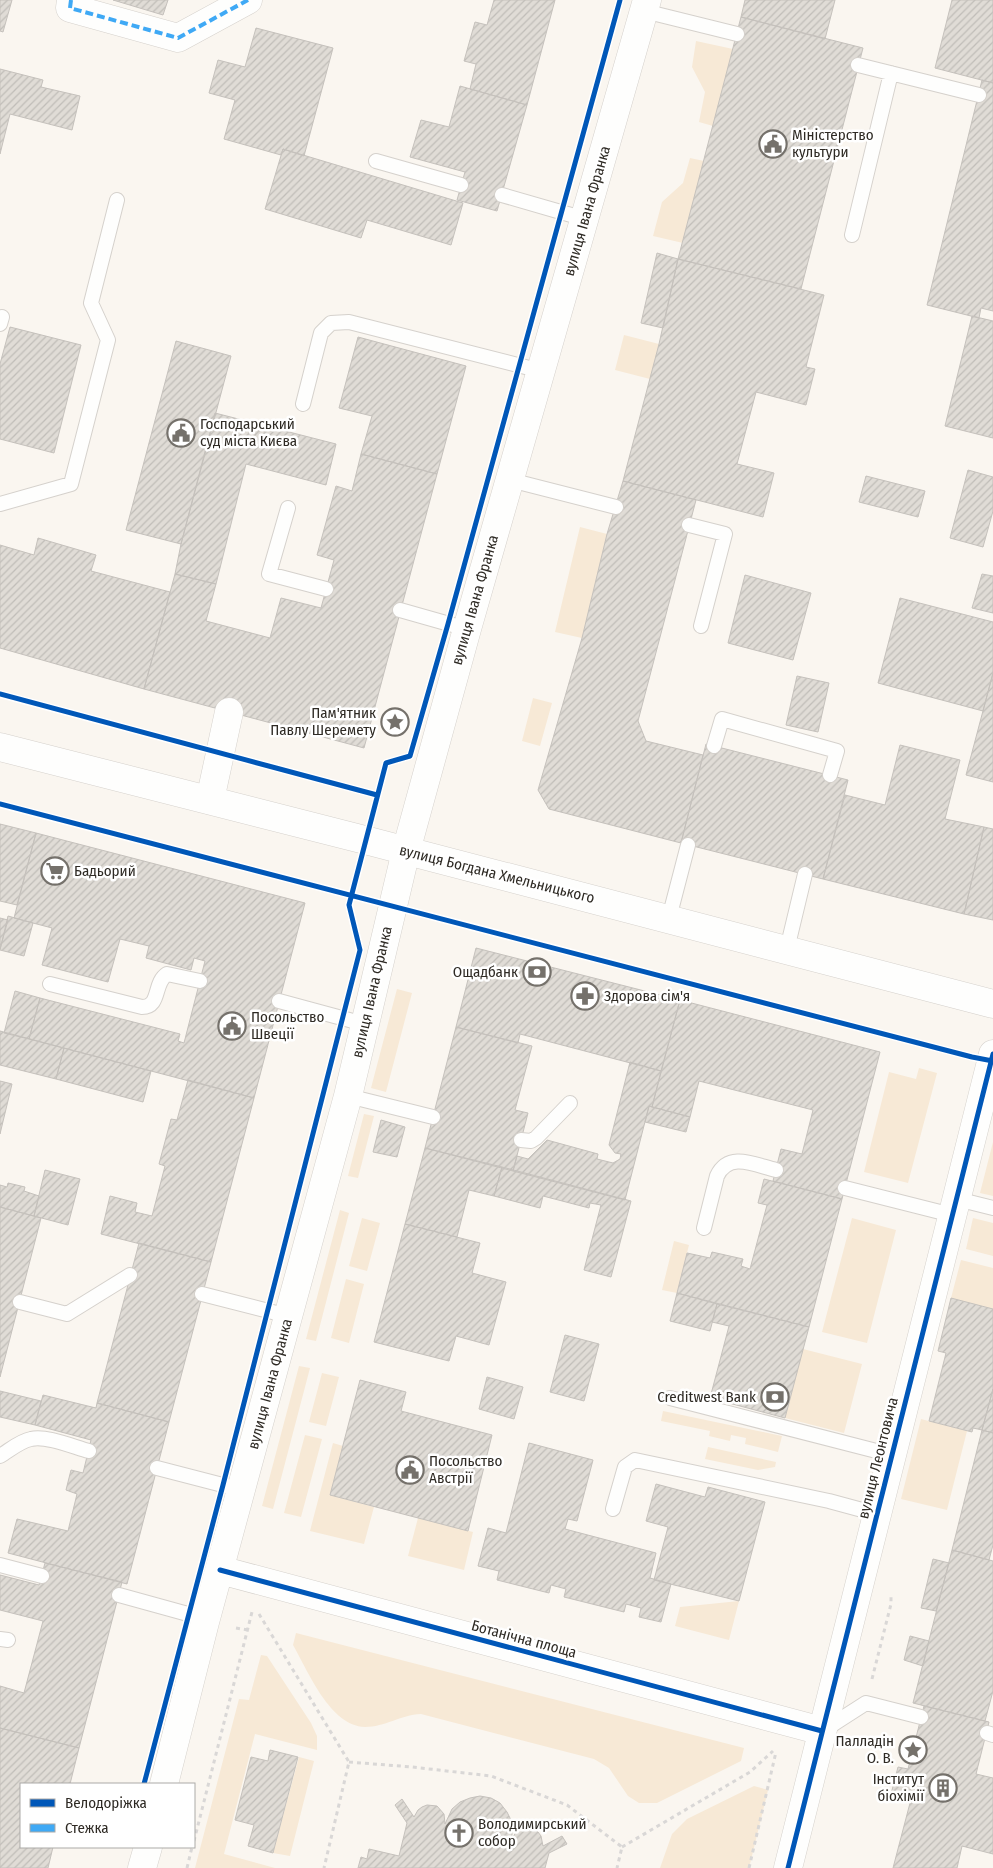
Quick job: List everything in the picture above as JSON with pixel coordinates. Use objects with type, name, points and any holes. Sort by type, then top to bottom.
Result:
[{"type":"street","points":[[71,0],[70,8],[178,38],[248,0]]},
{"type":"street","name":"вулиця Івана Франка","points":[[164,1783],[206,1619],[348,1096],[406,851],[467,629],[646,6]]},
{"type":"street","points":[[210,800],[229,712]]},
{"type":"street","name":"вулиця Богдана Хмельницького","points":[[0,748],[669,918],[993,1004]]},
{"type":"street","name":"вулиця Леонтовича","points":[[788,1868],[993,1054]]},
{"type":"street","name":"Ботанічна площа","points":[[220,1570],[822,1731]]},
{"type":"street","points":[[142,1868],[148,1848]]},
{"type":"lane","points":[[646,6],[736,34]]},
{"type":"lane","points":[[858,65],[979,95]]},
{"type":"lane","points":[[852,235],[891,74]]},
{"type":"lane","points":[[376,161],[461,185]]},
{"type":"lane","points":[[502,195],[585,219]]},
{"type":"lane","points":[[0,504],[71,484],[108,340],[91,303],[117,200]]},
{"type":"lane","points":[[303,404],[321,333],[331,323],[349,322],[541,371]]},
{"type":"lane","points":[[510,480],[616,507]]},
{"type":"lane","points":[[288,508],[269,574],[326,589]]},
{"type":"lane","points":[[689,526],[725,534],[701,626]]},
{"type":"lane","points":[[400,610],[467,629]]},
{"type":"lane","points":[[714,746],[722,719],[837,751],[830,775]]},
{"type":"lane","points":[[669,918],[688,845]]},
{"type":"lane","points":[[787,949],[805,874]]},
{"type":"lane","points":[[50,984],[147,1007],[152,1005],[160,982],[167,974],[200,981]]},
{"type":"lane","points":[[279,1002],[364,1024]]},
{"type":"lane","points":[[348,1096],[432,1117]]},
{"type":"lane","points":[[521,1140],[531,1141],[536,1138],[570,1104]]},
{"type":"lane","points":[[704,1228],[717,1176],[720,1169],[727,1163],[734,1161],[742,1162],[776,1170]]},
{"type":"lane","points":[[845,1188],[955,1207],[993,1208]]},
{"type":"lane","points":[[20,1302],[67,1314],[130,1275]]},
{"type":"lane","points":[[202,1294],[288,1316]]},
{"type":"lane","points":[[670,1398],[892,1455]]},
{"type":"lane","points":[[0,1456],[34,1438],[88,1450]]},
{"type":"lane","points":[[613,1509],[625,1467],[636,1460],[829,1501],[877,1514]]},
{"type":"lane","points":[[157,1468],[242,1490]]},
{"type":"lane","points":[[0,1565],[42,1576]]},
{"type":"lane","points":[[119,1595],[206,1619]]},
{"type":"lane","points":[[822,1731],[866,1703],[921,1717]]},
{"type":"path","points":[[195,1837],[254,1605]]},
{"type":"path","points":[[258,1612],[350,1762],[324,1868]]},
{"type":"path","points":[[617,1868],[622,1847],[750,1772],[778,1747],[749,1868]]},
{"type":"path","points":[[350,1762],[412,1766],[491,1776],[567,1805],[622,1847]]},
{"type":"path","points":[[187,1868],[192,1848]]},
{"type":"shaded area","points":[[696,41],[733,49],[713,126],[699,122],[705,92],[692,67]]},
{"type":"shaded area","points":[[690,158],[704,161],[683,243],[653,236],[662,202],[683,183]]},
{"type":"shaded area","points":[[624,335],[659,344],[650,379],[615,370]]},
{"type":"shaded area","points":[[580,527],[607,534],[582,638],[555,632]]},
{"type":"shaded area","points":[[533,698],[552,703],[540,746],[522,741]]},
{"type":"shaded area","points":[[397,989],[412,993],[386,1092],[371,1088]]},
{"type":"shaded area","points":[[919,1068],[937,1073],[908,1183],[864,1172],[889,1072],[916,1079]]},
{"type":"shaded area","points":[[364,1114],[374,1116],[358,1178],[348,1176]]},
{"type":"shaded area","points":[[993,1142],[993,1196],[980,1193]]},
{"type":"shaded area","points":[[340,1210],[349,1213],[316,1341],[306,1339]]},
{"type":"shaded area","points":[[362,1218],[380,1223],[367,1271],[349,1266]]},
{"type":"shaded area","points":[[852,1218],[896,1230],[867,1343],[822,1332]]},
{"type":"shaded area","points":[[973,1218],[993,1223],[993,1256],[966,1249]]},
{"type":"shaded area","points":[[674,1241],[689,1245],[677,1293],[662,1290]]},
{"type":"shaded area","points":[[961,1260],[993,1268],[993,1309],[951,1298]]},
{"type":"shaded area","points":[[346,1279],[364,1284],[349,1343],[331,1338]]},
{"type":"shaded area","points":[[803,1349],[862,1364],[844,1433],[785,1418]]},
{"type":"shaded area","points":[[299,1366],[310,1368],[273,1509],[262,1506]]},
{"type":"shaded area","points":[[322,1373],[339,1377],[326,1426],[309,1422]]},
{"type":"shaded area","points":[[663,1411],[782,1436],[778,1452],[745,1444],[746,1438],[731,1435],[730,1441],[709,1436],[710,1431],[661,1421]]},
{"type":"shaded area","points":[[921,1419],[967,1431],[947,1510],[901,1499]]},
{"type":"shaded area","points":[[305,1435],[322,1439],[301,1517],[284,1513]]},
{"type":"shaded area","points":[[333,1443],[343,1446],[330,1495],[374,1507],[364,1544],[310,1531]]},
{"type":"shaded area","points":[[708,1447],[776,1462],[775,1467],[758,1470],[705,1459]]},
{"type":"shaded area","points":[[418,1518],[473,1532],[464,1570],[408,1556]]},
{"type":"shaded area","points":[[739,1601],[729,1640],[675,1626],[680,1607]]},
{"type":"shaded area","points":[[296,1633],[744,1748],[741,1761],[657,1803],[639,1803],[628,1796],[609,1768],[594,1759],[421,1714],[406,1716],[372,1726],[365,1727],[352,1724],[331,1707],[313,1682],[293,1645]]},
{"type":"shaded area","points":[[261,1655],[267,1656],[311,1723],[317,1736],[317,1750],[255,1734],[224,1854],[275,1868],[195,1868],[239,1699],[249,1700]]},
{"type":"shaded area","points":[[299,1757],[314,1761],[290,1856],[273,1853]]},
{"type":"shaded area","points":[[754,1786],[768,1790],[749,1868],[660,1868],[672,1834],[687,1819]]},
{"type":"building","points":[[0,0],[12,0],[3,32],[0,31]]},
{"type":"building","points":[[113,0],[168,0],[163,15]]},
{"type":"building","points":[[494,0],[555,0],[527,105],[470,89],[476,64],[464,61],[475,22],[487,25]]},
{"type":"building","points":[[745,0],[835,0],[825,39],[741,17]]},
{"type":"building","points":[[952,0],[993,0],[993,83],[935,68]]},
{"type":"building","name":"Міністерство культури","points":[[741,17],[863,48],[801,289],[678,259]]},
{"type":"building","points":[[256,28],[333,48],[304,156],[283,149],[281,155],[224,139],[235,100],[209,93],[218,60],[245,67]]},
{"type":"building","points":[[0,69],[43,80],[41,87],[80,96],[72,130],[10,114],[0,154]]},
{"type":"building","points":[[982,80],[993,83],[993,311],[981,308],[979,318],[927,305]]},
{"type":"building","points":[[460,86],[527,105],[497,211],[457,200],[465,172],[410,157],[421,120],[449,127]]},
{"type":"building","points":[[283,149],[463,203],[451,245],[367,220],[361,238],[265,209]]},
{"type":"building","points":[[657,253],[678,259],[663,328],[641,323]]},
{"type":"building","points":[[678,259],[824,295],[806,367],[815,369],[806,405],[756,392],[737,464],[774,473],[763,517],[623,481],[659,344]]},
{"type":"building","points":[[972,316],[993,321],[993,438],[945,426]]},
{"type":"building","points":[[10,327],[81,345],[54,453],[0,439],[0,364]]},
{"type":"building","points":[[358,337],[466,366],[437,474],[361,454],[372,416],[339,408]]},
{"type":"building","name":"Господарський суд міста Києва","points":[[176,341],[231,356],[181,544],[126,530]]},
{"type":"building","points":[[215,413],[336,444],[326,485],[246,464],[216,584],[175,574]]},
{"type":"building","points":[[361,454],[437,474],[364,748],[144,689],[175,574],[216,584],[206,621],[270,638],[281,598],[321,608],[334,560],[317,555],[336,486],[352,491]]},
{"type":"building","points":[[968,470],[993,477],[993,511],[983,547],[950,538]]},
{"type":"building","points":[[866,476],[925,491],[918,517],[859,502]]},
{"type":"building","points":[[623,481],[696,500],[638,721],[646,741],[703,755],[681,843],[549,809],[538,790],[582,638],[607,534]]},
{"type":"building","points":[[38,538],[96,555],[91,571],[170,592],[144,689],[0,648],[0,545],[34,555]]},
{"type":"building","points":[[982,574],[993,576],[993,613],[972,608]]},
{"type":"building","points":[[745,575],[811,593],[793,660],[728,643]]},
{"type":"building","points":[[900,598],[993,622],[993,673],[983,711],[878,683]]},
{"type":"building","points":[[993,673],[993,782],[966,775]]},
{"type":"building","points":[[797,676],[829,683],[818,732],[786,725]]},
{"type":"building","points":[[706,744],[848,780],[823,879],[681,843]]},
{"type":"building","points":[[900,745],[960,760],[945,819],[984,827],[964,914],[823,879],[845,795],[885,805]]},
{"type":"building","points":[[0,824],[36,833],[17,905],[0,901]]},
{"type":"building","points":[[984,827],[993,829],[993,920],[964,914]]},
{"type":"building","points":[[36,833],[305,903],[254,1098],[29,1039],[40,998],[180,1034],[178,1041],[184,1043],[205,961],[194,958],[191,970],[146,958],[149,946],[120,939],[108,982],[42,965],[52,928],[14,918]]},
{"type":"building","points":[[8,916],[33,923],[24,956],[0,950]]},
{"type":"building","points":[[0,918],[8,920],[0,949]]},
{"type":"building","points":[[476,948],[680,1000],[661,1071],[520,1034],[518,1043],[456,1027]]},
{"type":"building","points":[[15,991],[40,998],[29,1039],[4,1033]]},
{"type":"building","points":[[680,1000],[880,1052],[842,1199],[773,1181],[781,1149],[802,1154],[813,1110],[699,1081],[690,1117],[652,1107]]},
{"type":"building","points":[[456,1027],[532,1046],[515,1110],[528,1113],[513,1171],[425,1148]]},
{"type":"building","points":[[0,1031],[64,1048],[56,1079],[0,1065]]},
{"type":"building","points":[[64,1048],[151,1071],[143,1102],[56,1079]]},
{"type":"building","points":[[630,1062],[661,1071],[652,1107],[649,1106],[625,1200],[513,1171],[517,1156],[528,1159],[547,1140],[598,1154],[597,1159],[613,1163],[620,1159],[621,1154],[615,1153],[609,1145]]},
{"type":"building","points":[[188,1080],[254,1098],[211,1262],[101,1234],[110,1196],[137,1203],[135,1212],[152,1216],[165,1166],[159,1164],[171,1119],[177,1120]]},
{"type":"building","points":[[0,1081],[12,1084],[0,1134]]},
{"type":"building","points":[[649,1106],[690,1117],[686,1132],[645,1122]]},
{"type":"building","points":[[381,1120],[405,1127],[397,1157],[373,1152]]},
{"type":"building","points":[[425,1148],[502,1167],[494,1196],[469,1190],[457,1237],[405,1224]]},
{"type":"building","points":[[502,1167],[631,1201],[611,1277],[584,1270],[601,1205],[590,1203],[589,1208],[543,1196],[540,1208],[494,1196]]},
{"type":"building","points":[[45,1170],[80,1179],[68,1225],[34,1216]]},
{"type":"building","points":[[764,1179],[842,1199],[809,1327],[677,1293],[687,1253],[710,1258],[712,1252],[743,1259],[741,1266],[750,1269],[767,1205],[758,1203]]},
{"type":"building","points":[[8,1183],[25,1187],[24,1191],[39,1196],[34,1216],[0,1207],[0,1185],[7,1187]]},
{"type":"building","points":[[0,1207],[41,1218],[0,1377]]},
{"type":"building","points":[[405,1224],[480,1243],[472,1273],[506,1282],[489,1345],[456,1336],[449,1361],[374,1342]]},
{"type":"building","points":[[139,1243],[211,1262],[169,1422],[97,1403]]},
{"type":"building","points":[[677,1293],[717,1304],[710,1331],[670,1321]]},
{"type":"building","points":[[951,1298],[993,1309],[993,1389],[982,1430],[973,1428],[972,1432],[929,1421],[946,1353],[938,1351]]},
{"type":"building","points":[[717,1304],[809,1327],[785,1418],[710,1398],[729,1326],[712,1322]]},
{"type":"building","points":[[565,1335],[599,1344],[584,1401],[550,1392]]},
{"type":"building","points":[[487,1377],[523,1387],[514,1419],[479,1409]]},
{"type":"building","name":"Посольство Австрії","points":[[360,1380],[406,1392],[401,1411],[492,1435],[468,1531],[330,1495]]},
{"type":"building","points":[[993,1389],[993,1433],[982,1430]]},
{"type":"building","points":[[0,1391],[41,1401],[35,1425],[0,1417]]},
{"type":"building","points":[[43,1395],[96,1408],[97,1403],[169,1422],[127,1584],[8,1553],[17,1519],[68,1531],[77,1494],[66,1490],[71,1470],[83,1473],[91,1440],[35,1425]]},
{"type":"building","points":[[982,1430],[993,1433],[993,1545],[989,1560],[952,1550]]},
{"type":"building","points":[[529,1443],[593,1460],[577,1521],[568,1519],[565,1529],[656,1553],[650,1578],[671,1584],[661,1622],[639,1617],[641,1608],[626,1604],[624,1612],[564,1597],[566,1589],[551,1585],[549,1593],[497,1580],[499,1571],[478,1566],[488,1528],[506,1533]]},
{"type":"building","points":[[656,1484],[705,1497],[708,1487],[765,1502],[739,1601],[654,1580],[668,1527],[646,1521]]},
{"type":"building","points":[[952,1550],[993,1561],[993,1691],[985,1721],[913,1703]]},
{"type":"building","points":[[933,1559],[949,1563],[936,1611],[921,1608]]},
{"type":"building","points":[[45,1563],[122,1582],[79,1748],[0,1728],[0,1686],[24,1693],[43,1621],[0,1610],[0,1575],[39,1585]]},
{"type":"building","points":[[910,1636],[929,1641],[923,1666],[904,1660]]},
{"type":"building","name":"Інститут біохімії","points":[[924,1706],[989,1722],[976,1774],[993,1778],[993,1854],[962,1846],[957,1868],[893,1868],[910,1803],[890,1798],[898,1767],[908,1769]]},
{"type":"building","points":[[0,1728],[79,1748],[70,1783],[20,1783],[20,1848],[53,1848],[48,1868],[0,1868]]},
{"type":"building","points":[[270,1750],[298,1757],[273,1853],[248,1846],[254,1825],[235,1820],[251,1757],[268,1761]]},
{"type":"building","name":"Володимирський собор","points":[[480,1796],[491,1798],[500,1803],[507,1812],[512,1822],[512,1839],[520,1829],[530,1827],[541,1836],[543,1846],[562,1836],[567,1844],[549,1853],[545,1868],[358,1868],[361,1857],[367,1859],[369,1849],[399,1856],[407,1823],[395,1805],[402,1799],[414,1817],[422,1807],[427,1805],[437,1806],[444,1814],[445,1824],[452,1809],[460,1802]]},
{"type":"marked path","points":[[71,0],[70,8],[178,38],[248,0]]},
{"type":"cycle path","points":[[144,1783],[223,1485],[360,950],[349,905],[386,763],[410,756],[620,0]]},
{"type":"cycle path","points":[[0,694],[377,795]]},
{"type":"cycle path","points":[[0,804],[993,1061]]},
{"type":"cycle path","points":[[788,1868],[993,1054]]},
{"type":"cycle path","points":[[220,1570],[822,1731]]},
{"type":"place","name":"Міністерство культури","points":[[773,144]]},
{"type":"place","name":"Господарський суд міста Києва","points":[[181,433]]},
{"type":"place","name":"Пам'ятник Павлу Шеремету","points":[[395,722]]},
{"type":"place","name":"Бадьорий","points":[[55,871]]},
{"type":"place","name":"Ощадбанк","points":[[537,972]]},
{"type":"place","name":"Здорова сім'я","points":[[585,996]]},
{"type":"place","name":"Посольство Швеції","points":[[232,1026]]},
{"type":"place","name":"Creditwest Bank","points":[[775,1397]]},
{"type":"place","name":"Посольство Австрії","points":[[410,1470]]},
{"type":"place","name":"Палладін О. В.","points":[[913,1750]]},
{"type":"place","name":"Інститут біохімії","points":[[943,1788]]},
{"type":"place","name":"Володимирський собор","points":[[459,1833]]}]
